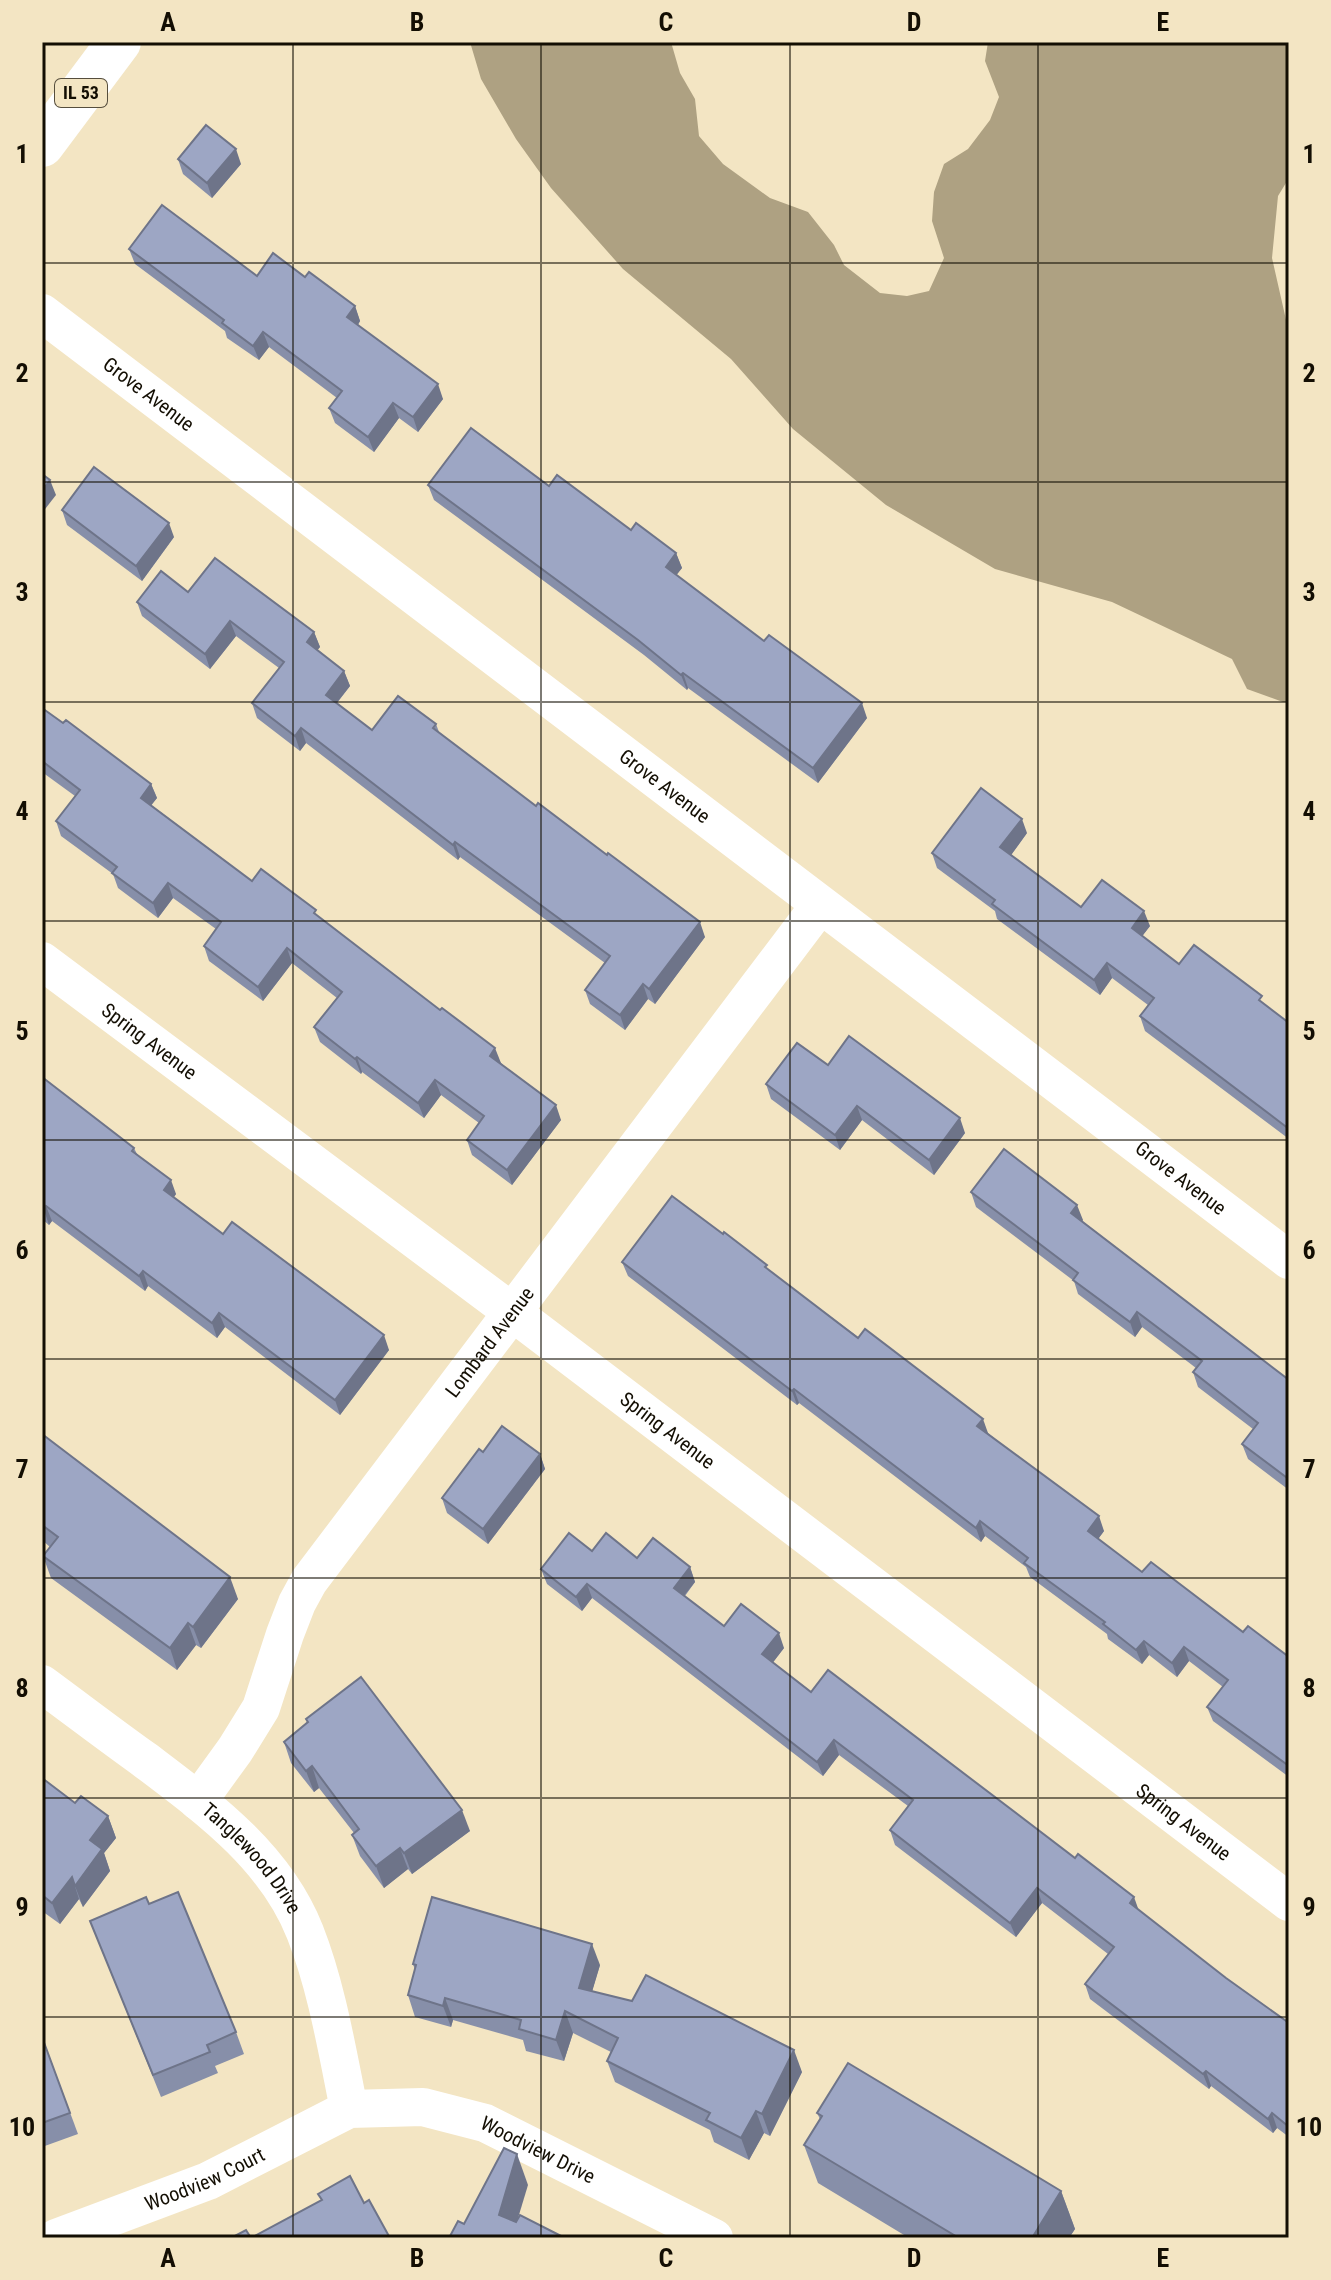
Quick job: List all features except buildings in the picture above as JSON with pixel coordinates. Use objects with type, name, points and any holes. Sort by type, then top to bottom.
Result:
[{"type":"main road","name":"IL 53","points":[[42,145],[119,42]]},
{"type":"street","name":"Grove Avenue","points":[[42,313],[1289,1260]]},
{"type":"street","name":"Lombard Avenue","points":[[198,1801],[261,1708],[285,1634],[309,1581],[820,905]]},
{"type":"street","name":"Spring Avenue","points":[[42,961],[512,1312],[1289,1902]]},
{"type":"street","name":"Tanglewood Drive","points":[[42,1684],[198,1801],[239,1836],[287,1896],[304,1930],[324,1992],[349,2109]]},
{"type":"street","name":"Woodview Drive","points":[[349,2109],[423,2107],[485,2123],[714,2238]]},
{"type":"street","name":"Woodview Court","points":[[56,2238],[208,2181],[349,2109]]},
{"type":"shaded area","points":[[470,42],[671,42],[680,73],[695,99],[699,136],[723,164],[770,198],[808,212],[834,245],[844,265],[880,293],[907,296],[929,291],[944,258],[932,221],[934,192],[944,164],[968,149],[990,120],[999,97],[985,61],[988,42],[1289,42],[1289,178],[1278,196],[1272,258],[1289,333],[1289,702],[1247,689],[1232,659],[1112,602],[995,569],[886,505],[793,429],[731,359],[623,269],[551,188],[516,139],[481,79]]}]
